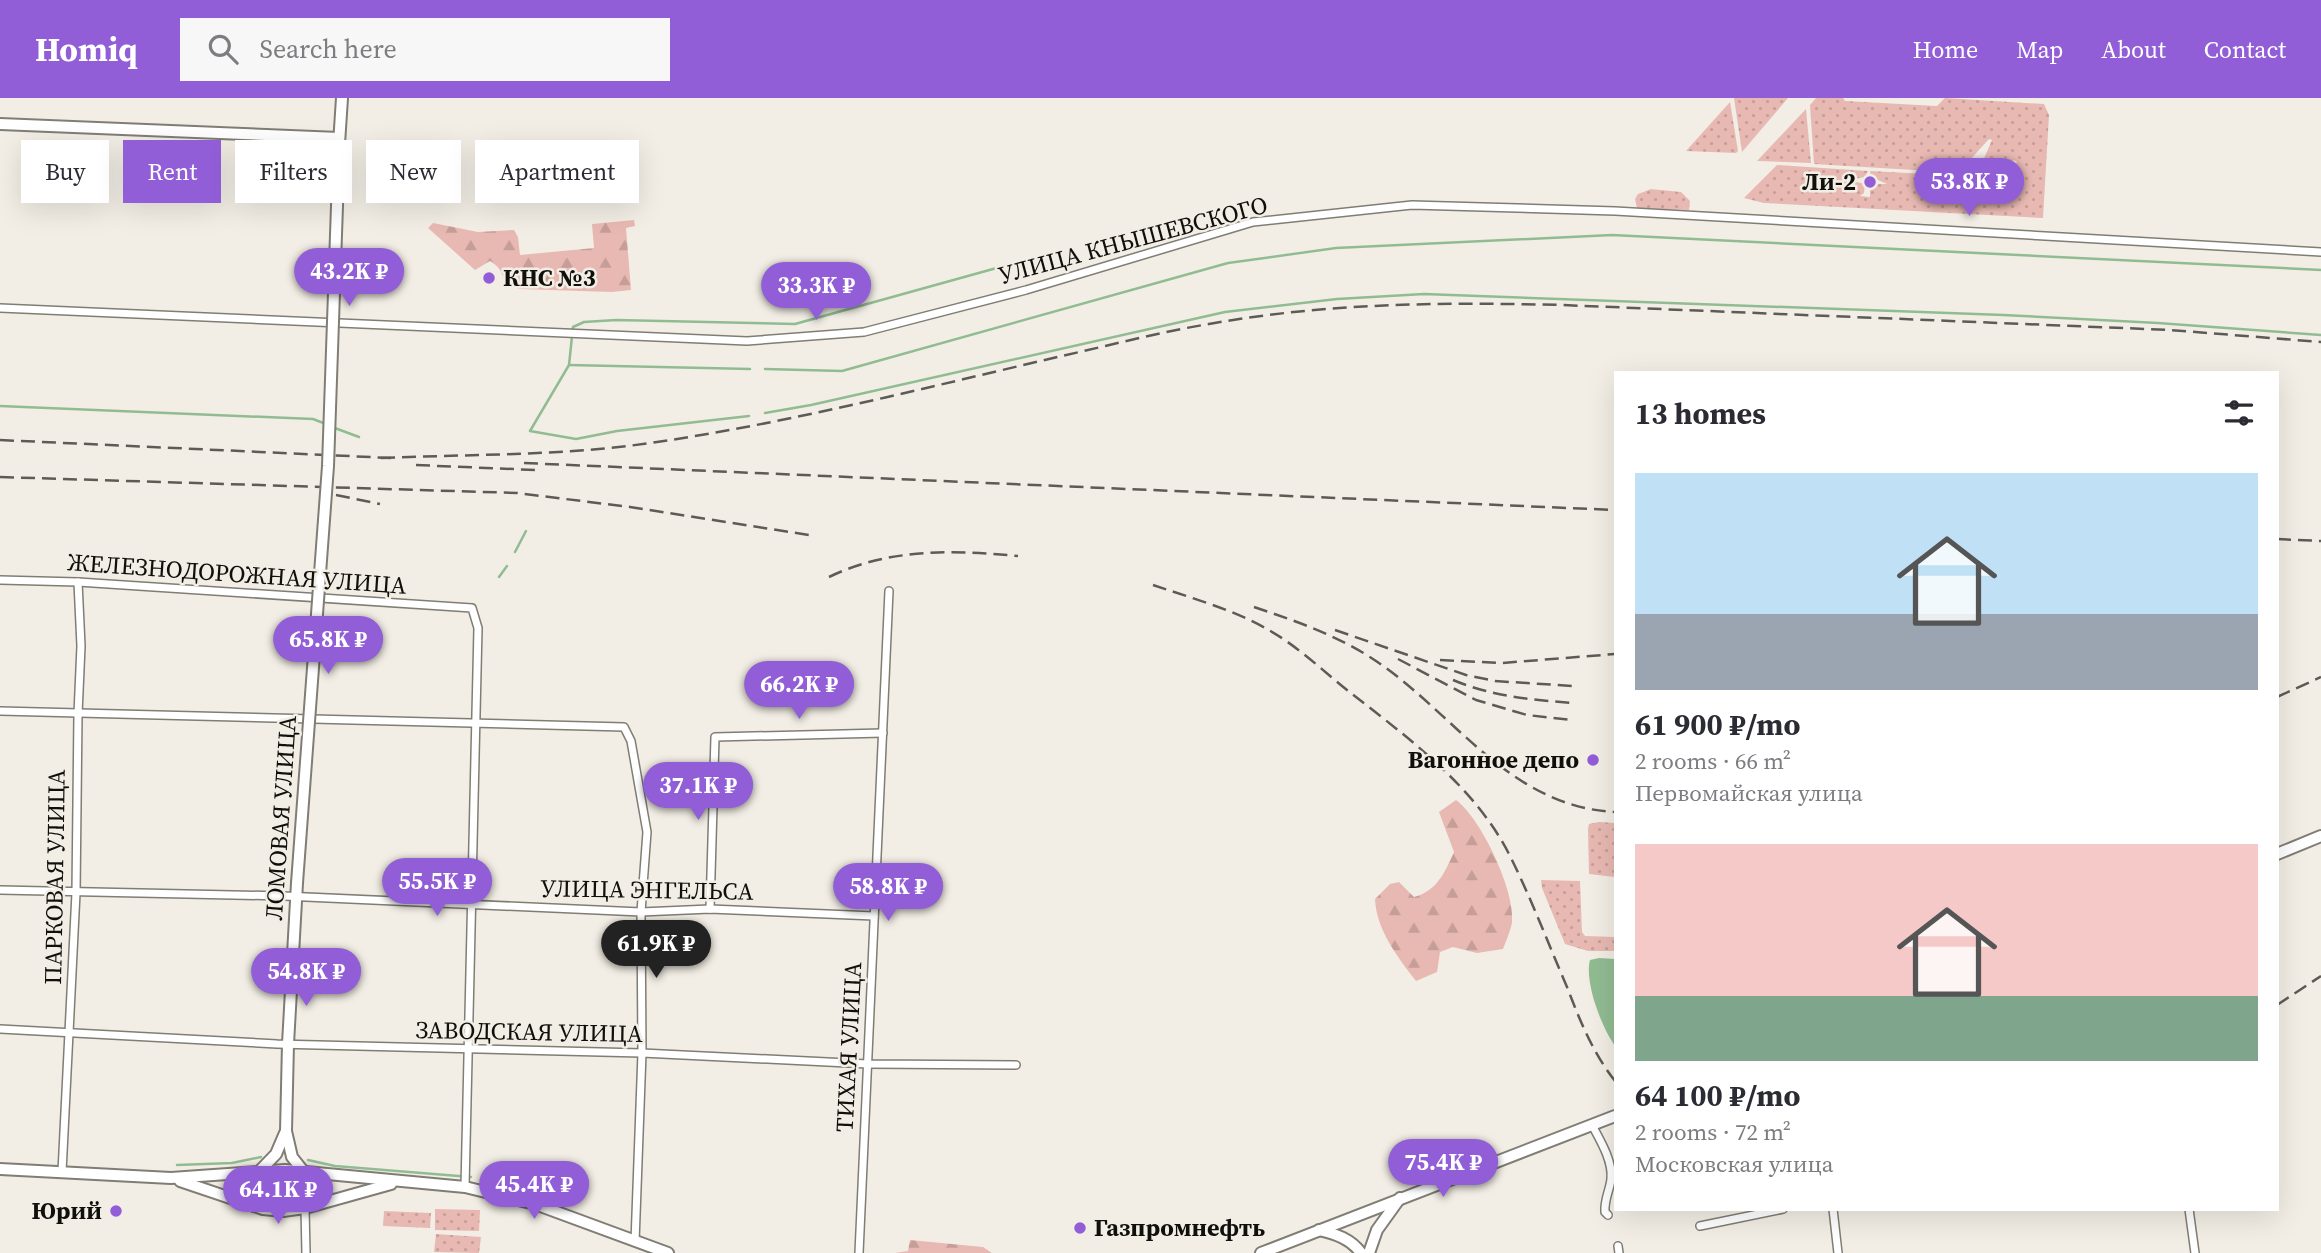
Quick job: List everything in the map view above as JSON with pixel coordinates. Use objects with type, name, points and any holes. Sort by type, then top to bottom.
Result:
[{"type":"main road","name":"ЛОМОВАЯ УЛИЦА","points":[[339,140],[342,98]]},
{"type":"main road","points":[[0,124],[285,140]]},
{"type":"main road","name":"ЛОМОВАЯ УЛИЦА","points":[[286,1131],[296,897],[328,466],[337,203]]},
{"type":"main road","points":[[2279,853],[2321,836]]},
{"type":"main road","points":[[1261,1253],[1614,1116]]},
{"type":"main road","points":[[254,1206],[248,1194],[248,1186],[257,1171],[276,1154],[286,1131]]},
{"type":"main road","points":[[286,1131],[292,1157],[315,1183],[316,1194],[313,1202],[304,1208]]},
{"type":"main road","points":[[0,1169],[171,1178],[236,1175],[257,1171],[306,1172],[465,1187],[535,1204],[668,1253]]},
{"type":"main road","points":[[171,1178],[254,1206],[283,1211],[401,1182]]},
{"type":"main road","points":[[1377,1230],[1400,1198]]},
{"type":"main road","points":[[1366,1211],[1378,1224],[1368,1253]]},
{"type":"main road","points":[[1319,1230],[1334,1233],[1354,1244],[1361,1253]]},
{"type":"street","name":"УЛИЦА КНЫШЕВСКОГО","points":[[0,308],[747,341],[864,332],[1026,290],[1253,222],[1412,205],[1615,211],[2321,252]]},
{"type":"street","name":"ЖЕЛЕЗНОДОРОЖНАЯ УЛИЦА","points":[[0,580],[78,582],[472,608],[478,628],[476,723]]},
{"type":"street","name":"ПАРКОВАЯ УЛИЦА","points":[[62,1172],[76,894],[81,646],[78,582]]},
{"type":"street","name":"ТИХАЯ УЛИЦА","points":[[859,1253],[889,591]]},
{"type":"street","points":[[0,711],[624,727],[631,741],[647,832],[641,912],[642,1053],[635,1242]]},
{"type":"street","points":[[465,1187],[476,723]]},
{"type":"street","points":[[709,909],[715,737],[883,733]]},
{"type":"street","name":"УЛИЦА ЭНГЕЛЬСА","points":[[0,890],[76,894],[296,897],[641,912],[709,909],[874,916]]},
{"type":"street","name":"ЗАВОДСКАЯ УЛИЦА","points":[[0,1029],[468,1051],[642,1053],[867,1064],[1016,1065]]},
{"type":"street","points":[[1592,1125],[1605,1150],[1612,1177],[1604,1204],[1608,1215]]},
{"type":"street","points":[[304,1208],[306,1253]]},
{"type":"street","points":[[1700,1226],[1773,1211]]},
{"type":"street","points":[[1833,1211],[1838,1253]]},
{"type":"street","points":[[2189,1211],[2195,1253]]},
{"type":"green space","points":[[1734,98],[1788,98],[1742,152]]},
{"type":"green space","points":[[1816,98],[1937,106],[1945,98],[2044,104],[2049,115],[2043,218],[1764,203],[1744,198],[1777,165],[1868,171],[1865,177],[1848,180],[1865,184],[1864,193],[1860,196],[1870,197],[1870,184],[1887,184],[1871,177],[1870,171],[1927,174],[1927,179],[1933,180],[1933,187],[1918,190],[1932,193],[1932,201],[1938,201],[1937,192],[1952,192],[1952,189],[1937,187],[1940,175],[1951,176],[1953,167],[1969,168],[1986,191],[1989,191],[1981,169],[1987,169],[1987,173],[2005,171],[2010,180],[2014,179],[2011,170],[2017,162],[2014,160],[2006,167],[1996,164],[1995,161],[1982,163],[1992,140],[1989,139],[1969,161],[1944,161],[1948,165],[1947,172],[1814,164],[1810,105]]},
{"type":"green space","points":[[1730,102],[1738,151],[1686,151]]},
{"type":"green space","points":[[1806,109],[1811,163],[1757,161]]},
{"type":"green space","points":[[1651,189],[1681,192],[1690,201],[1689,210],[1637,208],[1635,199],[1638,194]]},
{"type":"green space","points":[[634,220],[635,226],[626,228],[631,290],[612,292],[519,289],[505,283],[500,270],[490,261],[475,270],[428,228],[433,223],[478,232],[514,230],[518,237],[520,255],[594,248],[592,224]]},
{"type":"green space","points":[[1456,800],[1476,822],[1495,857],[1508,893],[1512,923],[1503,949],[1477,953],[1453,947],[1440,952],[1437,972],[1416,981],[1395,953],[1384,932],[1375,899],[1390,884],[1399,882],[1414,897],[1429,890],[1439,880],[1454,852],[1439,812]]},
{"type":"green space","points":[[1614,823],[1614,877],[1589,874],[1589,824]]},
{"type":"green space","points":[[1541,880],[1580,881],[1582,932],[1585,936],[1614,937],[1614,951],[1588,951],[1565,944]]},
{"type":"green space","points":[[296,1180],[308,1188],[307,1198],[298,1204],[263,1202],[258,1198],[256,1188],[261,1181]]},
{"type":"green space","points":[[435,1209],[480,1210],[479,1231],[435,1230]]},
{"type":"green space","points":[[384,1211],[431,1213],[430,1228],[383,1226]]},
{"type":"green space","points":[[436,1234],[481,1237],[479,1253],[434,1252]]},
{"type":"green space","points":[[910,1240],[983,1247],[992,1253],[895,1253],[908,1251]]},
{"type":"shaded area","points":[[1614,959],[1614,1044],[1600,1017],[1592,992],[1590,960]]},
{"type":"waterway","points":[[765,369],[842,371],[1228,263],[1336,248],[1612,235],[2321,270]]},
{"type":"waterway","points":[[749,416],[617,431],[576,439],[530,431],[569,365],[573,327],[584,322],[616,320],[795,324],[1011,264]]},
{"type":"waterway","points":[[765,413],[1225,312],[1337,299],[1424,294],[2003,315],[2321,335]]},
{"type":"waterway","points":[[569,365],[750,369]]},
{"type":"waterway","points":[[0,406],[313,419],[326,424]]},
{"type":"waterway","points":[[332,427],[359,437]]},
{"type":"waterway","points":[[515,552],[526,531]]},
{"type":"waterway","points":[[499,577],[507,566]]},
{"type":"waterway","points":[[177,1165],[232,1163],[261,1157]]},
{"type":"waterway","points":[[308,1160],[335,1166],[471,1177]]},
{"type":"railway","points":[[381,458],[554,452],[657,442],[810,414],[1191,327],[1253,317],[1341,308],[1429,304],[1562,305],[2170,330],[2321,342]]},
{"type":"railway","points":[[0,440],[391,458]]},
{"type":"railway","points":[[524,463],[1614,510]]},
{"type":"railway","points":[[416,465],[535,470]]},
{"type":"railway","points":[[0,477],[517,493],[630,507],[809,535]]},
{"type":"railway","points":[[336,495],[380,504]]},
{"type":"railway","points":[[2279,539],[2321,541]]},
{"type":"railway","points":[[829,577],[875,561],[922,553],[1018,556]]},
{"type":"railway","points":[[1153,585],[1226,610],[1278,635],[1416,745],[1459,785],[1478,807],[1510,856],[1588,1036],[1614,1080]]},
{"type":"railway","points":[[1254,607],[1332,637],[1376,661],[1405,682],[1486,754],[1514,776],[1544,794],[1578,806],[1614,812]]},
{"type":"railway","points":[[1335,630],[1466,675],[1495,681],[1573,686]]},
{"type":"railway","points":[[1440,660],[1502,663],[1614,654]]},
{"type":"railway","points":[[1398,659],[1476,700],[1527,715],[1572,720]]},
{"type":"railway","points":[[2279,696],[2321,677]]},
{"type":"railway","points":[[1453,680],[1497,694],[1573,703]]},
{"type":"railway","points":[[2279,1004],[2321,976]]},
{"type":"place","name":"Ли-2","points":[[1870,182]]},
{"type":"place","name":"КНС №3","points":[[489,278]]},
{"type":"place","name":"Вагонное депо","points":[[1593,760]]},
{"type":"place","name":"Юрий","points":[[116,1211]]},
{"type":"place","name":"Газпромнефть","points":[[1080,1228]]}]
